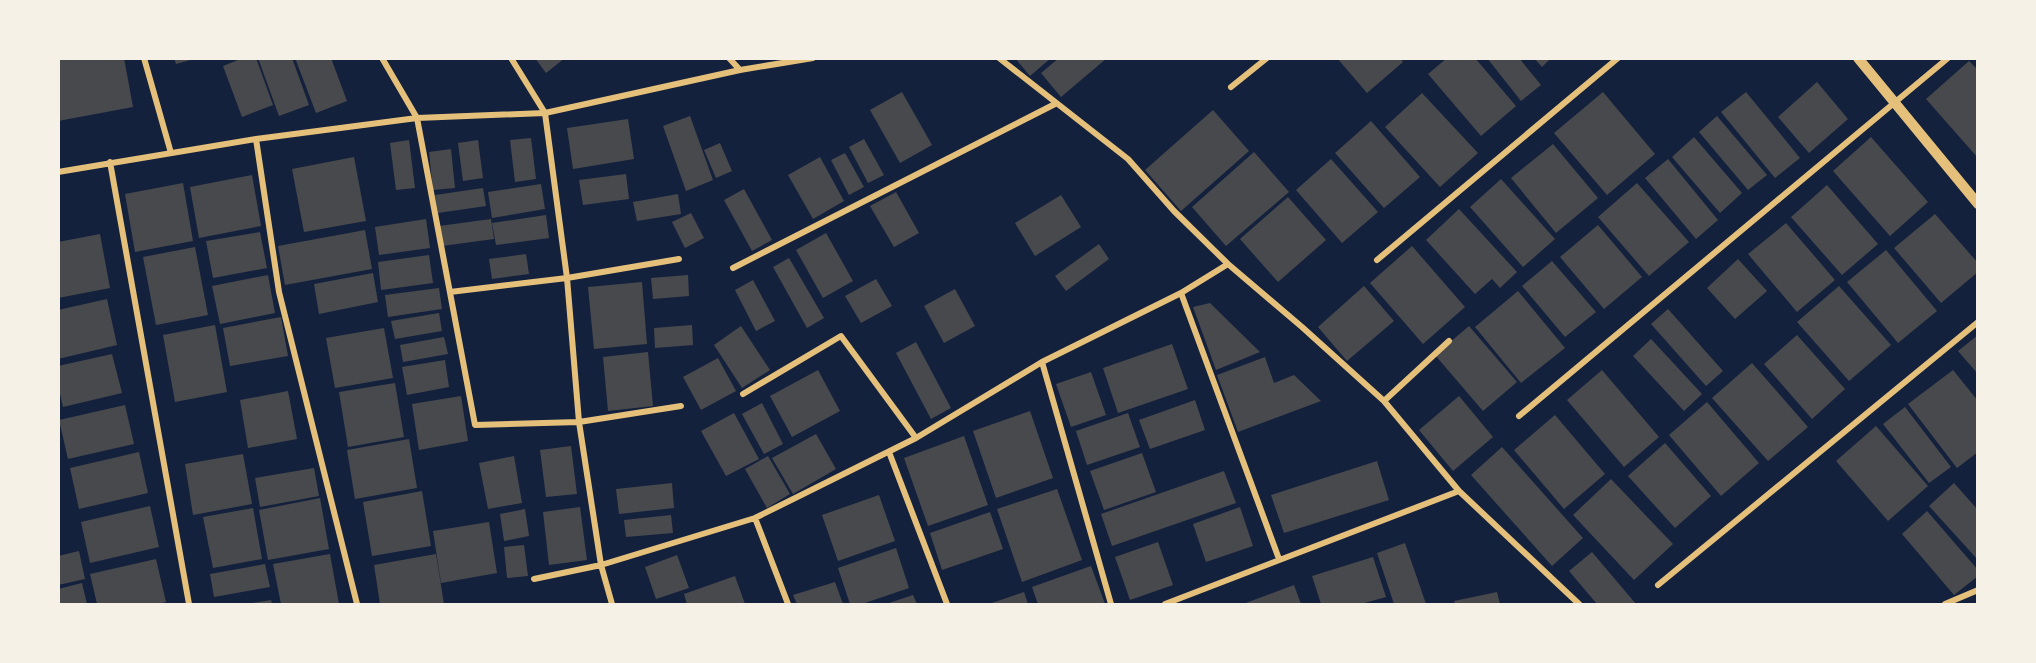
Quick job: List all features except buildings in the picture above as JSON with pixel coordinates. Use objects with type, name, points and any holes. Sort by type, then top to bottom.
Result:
[{"type":"street","points":[[144,58],[171,153]]},
{"type":"street","points":[[382,58],[417,118],[476,425],[579,422],[681,406]]},
{"type":"street","points":[[511,58],[545,113],[567,278],[579,422],[601,565],[612,604]]},
{"type":"street","points":[[729,58],[740,70]]},
{"type":"street","points":[[58,172],[256,139],[417,118],[545,113],[740,70],[813,58]]},
{"type":"street","points":[[999,58],[1128,159],[1174,211],[1228,264],[1384,401],[1459,491],[1579,604]]},
{"type":"street","points":[[1231,87],[1267,58]]},
{"type":"street","points":[[1377,260],[1618,58]]},
{"type":"street","points":[[1858,58],[1977,204]]},
{"type":"street","points":[[1519,416],[1895,105],[1948,58]]},
{"type":"street","points":[[734,268],[1055,104]]},
{"type":"street","points":[[256,139],[279,292],[357,604]]},
{"type":"street","points":[[110,162],[189,604]]},
{"type":"street","points":[[450,292],[567,278],[679,259]]},
{"type":"street","points":[[534,579],[601,565],[755,518],[916,438],[1042,362],[1181,293],[1228,264]]},
{"type":"street","points":[[1181,293],[1279,559]]},
{"type":"street","points":[[1658,585],[1977,322]]},
{"type":"street","points":[[743,394],[841,336],[916,438]]},
{"type":"street","points":[[1384,401],[1449,341]]},
{"type":"street","points":[[1042,362],[1111,604]]},
{"type":"street","points":[[889,452],[947,604]]},
{"type":"street","points":[[1165,604],[1459,491]]},
{"type":"street","points":[[755,518],[788,604]]},
{"type":"street","points":[[1945,604],[1977,590]]}]
